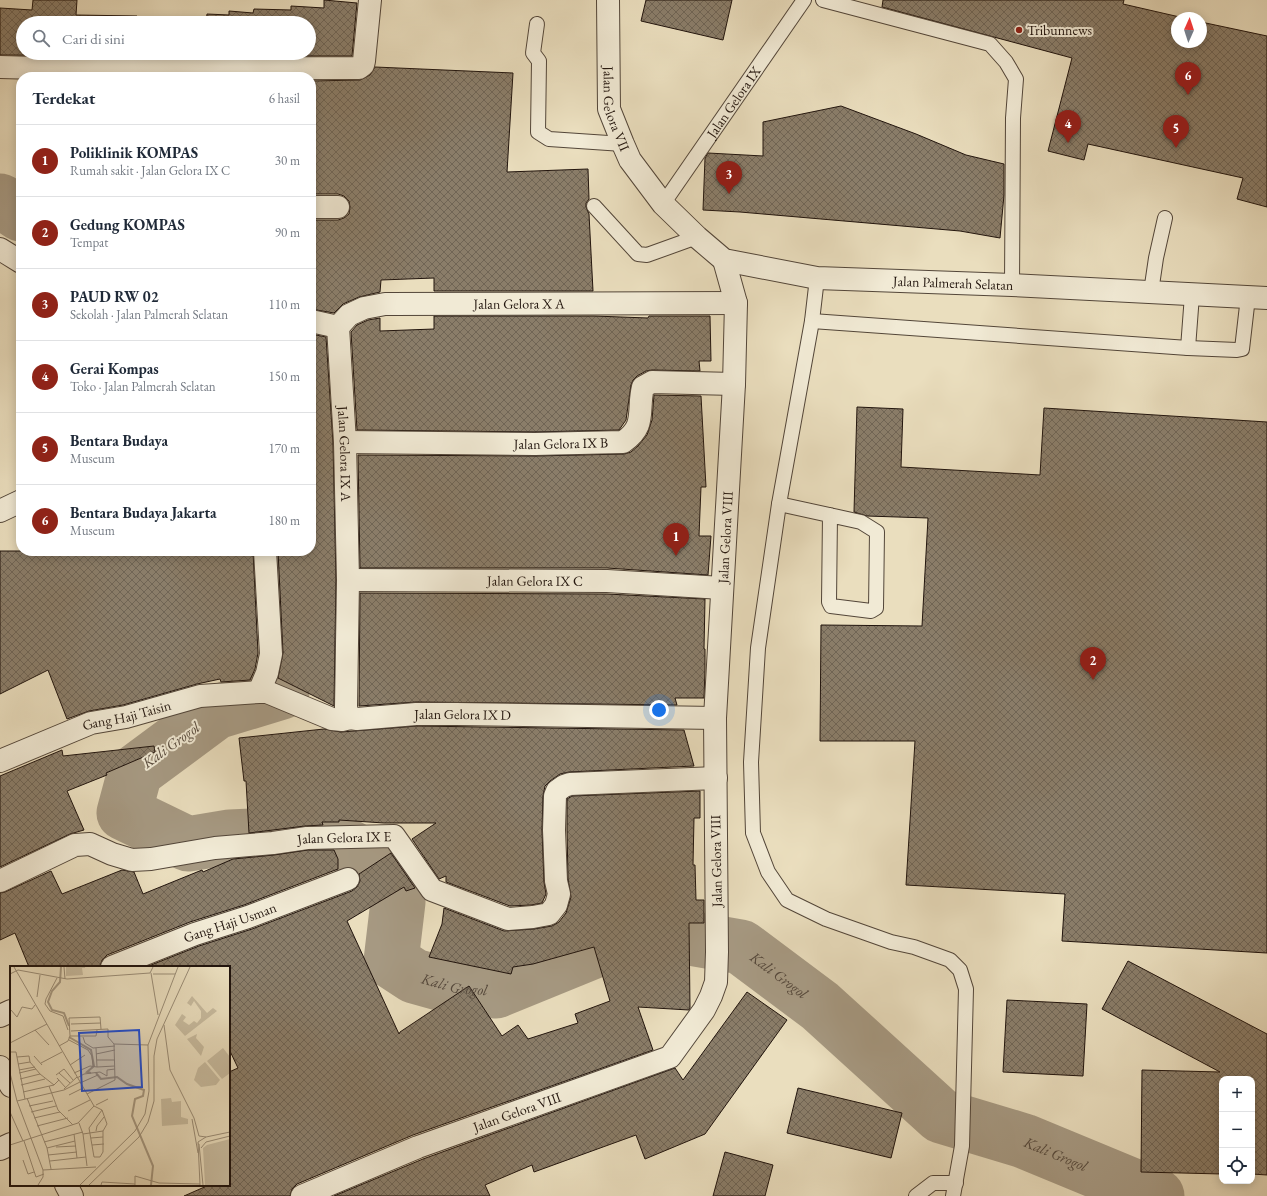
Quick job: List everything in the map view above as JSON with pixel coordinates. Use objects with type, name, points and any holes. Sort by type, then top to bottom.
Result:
[{"type":"street","points":[[133,72],[359,68],[363,65],[364,60],[370,0]]},
{"type":"street","name":"Jalan Gelora VII","points":[[608,0],[609,109],[622,144],[630,160],[663,204]]},
{"type":"street","points":[[0,67],[63,72]]},
{"type":"street","name":"Jalan Palmerah Selatan","points":[[663,204],[697,237],[724,260],[816,278],[1012,285],[1192,295],[1258,297]]},
{"type":"street","points":[[316,207],[338,207]]},
{"type":"street","points":[[0,249],[16,259]]},
{"type":"street","name":"Jalan Gelora VIII","points":[[302,1196],[418,1147],[670,1057],[704,1010],[711,996],[716,982],[717,952],[715,718],[734,384],[736,303],[724,260]]},
{"type":"street","name":"Jalan Gelora X A","points":[[338,326],[348,315],[364,308],[385,304],[736,303]]},
{"type":"street","points":[[316,322],[338,326]]},
{"type":"street","name":"Jalan Gelora IX A","points":[[338,326],[345,442],[348,580]]},
{"type":"street","name":"Jalan Gelora IX B","points":[[345,442],[586,444],[623,442],[632,436],[637,430],[641,416],[640,399],[643,387],[652,382],[734,384]]},
{"type":"street","points":[[0,511],[16,503]]},
{"type":"street","points":[[263,692],[271,654],[265,556]]},
{"type":"street","points":[[348,580],[346,712],[350,718]]},
{"type":"street","name":"Jalan Gelora IX C","points":[[348,580],[607,581],[722,588]]},
{"type":"street","name":"Jalan Gelora IX D","points":[[263,692],[332,719],[342,720],[350,718],[357,719],[401,715],[456,714],[715,718]]},
{"type":"street","name":"Gang Haji Taisin","points":[[0,761],[90,723],[126,717],[200,696],[263,692]]},
{"type":"street","name":"Jalan Gelora IX E","points":[[0,881],[74,844],[90,844],[112,854],[132,860],[151,859],[215,848],[273,843],[307,838],[394,836],[432,890],[508,919],[533,917],[549,914],[556,905],[559,894],[556,881],[554,830],[555,796],[557,790],[570,784],[716,778]]},
{"type":"street","name":"Gang Haji Usman","points":[[115,966],[195,934],[248,917],[348,879]]},
{"type":"street","points":[[0,1016],[10,1011]]},
{"type":"street","points":[[0,1067],[10,1084]]},
{"type":"street","points":[[0,1149],[10,1144]]},
{"type":"street","points":[[67,1186],[72,1196]]},
{"type":"lane","name":"Jalan Gelora IX","points":[[663,204],[804,0]]},
{"type":"lane","points":[[823,0],[990,44],[1006,62],[1016,79],[1013,118],[1012,285]]},
{"type":"lane","points":[[537,24],[533,53],[539,61],[538,132],[549,139],[622,144]]},
{"type":"lane","points":[[594,206],[638,254],[647,255],[697,237]]},
{"type":"lane","points":[[1151,292],[1156,258],[1165,218]]},
{"type":"lane","points":[[816,278],[812,321],[779,504],[758,648],[752,762],[753,833],[768,872],[788,900],[826,919],[891,942],[950,960],[960,970],[966,989],[962,1146],[955,1190],[933,1183],[916,1196]]},
{"type":"lane","points":[[1188,348],[1192,295]]},
{"type":"lane","points":[[812,321],[1188,348],[1236,350],[1242,348],[1258,297]]},
{"type":"lane","points":[[779,504],[830,515],[861,522],[878,532],[876,608],[871,611],[831,606],[828,602],[830,515]]},
{"type":"building","points":[[33,0],[77,0],[76,15],[137,16],[16,16],[16,55],[0,55],[0,8],[32,10]]},
{"type":"building","points":[[324,0],[357,3],[352,56],[316,56],[316,16],[207,16],[207,14],[229,15],[229,11],[253,13],[254,9],[291,10],[291,6],[324,8]]},
{"type":"building","points":[[646,0],[732,0],[723,40],[641,21]]},
{"type":"building","points":[[883,0],[1124,0],[1123,4],[1171,15],[1171,48],[1207,48],[1207,23],[1267,36],[1267,207],[1237,199],[1243,178],[1088,144],[1084,160],[1048,151],[1072,58],[882,7]]},
{"type":"building","points":[[375,67],[513,73],[507,172],[588,169],[589,199],[586,203],[586,207],[589,214],[593,291],[434,291],[434,278],[381,280],[380,292],[359,297],[343,304],[334,313],[316,310],[316,220],[338,220],[344,218],[349,214],[350,207],[349,201],[344,196],[338,194],[316,194],[316,81],[360,80],[370,75]]},
{"type":"building","points":[[841,106],[916,134],[966,155],[1004,164],[1004,195],[1000,238],[960,231],[703,210],[705,158],[708,153],[763,156],[763,122]]},
{"type":"building","points":[[434,316],[594,316],[648,318],[649,316],[710,316],[711,361],[699,361],[700,371],[652,370],[646,371],[637,376],[631,385],[626,420],[619,430],[535,432],[357,430],[351,332],[357,325],[368,320],[380,318],[380,331],[434,329]]},
{"type":"building","points":[[316,335],[326,337],[333,443],[336,580],[334,706],[278,678],[283,653],[278,556],[316,556]]},
{"type":"building","points":[[654,395],[701,396],[706,487],[701,487],[699,536],[711,536],[708,575],[607,568],[360,568],[358,455],[535,456],[624,454],[631,452],[647,435],[652,420]]},
{"type":"building","points":[[857,407],[903,409],[901,467],[1040,475],[1044,408],[1267,422],[1267,953],[1062,941],[1065,894],[906,885],[915,741],[820,741],[821,625],[922,626],[928,518],[867,516],[854,512]]},
{"type":"building","points":[[0,551],[16,551],[16,556],[253,556],[258,653],[255,669],[250,680],[221,682],[220,679],[123,705],[89,711],[67,719],[48,670],[0,694]]},
{"type":"building","points":[[360,593],[607,594],[705,599],[704,698],[675,698],[677,705],[416,702],[359,706]]},
{"type":"building","points":[[417,726],[684,730],[694,766],[569,772],[560,774],[550,781],[545,786],[543,796],[542,830],[544,882],[546,894],[542,903],[531,905],[510,906],[446,882],[446,876],[439,879],[412,839],[436,823],[384,823],[339,820],[339,822],[322,822],[323,825],[249,833],[246,781],[244,781],[239,738],[324,729],[341,732]]},
{"type":"building","points":[[154,746],[155,752],[106,773],[107,775],[67,791],[84,830],[70,834],[0,867],[0,776],[62,750],[63,756]]},
{"type":"building","points":[[700,791],[700,818],[694,818],[693,865],[695,865],[696,900],[704,900],[704,923],[689,923],[690,1008],[689,1010],[638,1007],[653,1050],[413,1135],[297,1184],[292,1189],[290,1196],[184,1196],[207,1186],[230,1186],[230,1072],[238,1068],[230,1051],[230,966],[149,966],[199,946],[252,929],[352,891],[357,887],[360,881],[359,874],[391,853],[415,888],[406,891],[404,887],[347,921],[399,1034],[469,986],[502,1036],[518,1025],[528,1039],[578,1023],[575,1014],[610,1001],[594,947],[533,964],[513,967],[511,974],[429,957],[442,924],[444,908],[504,931],[534,929],[552,926],[559,922],[566,913],[571,897],[568,879],[567,799],[572,796]]},
{"type":"building","points":[[308,850],[334,850],[338,859],[338,869],[244,905],[190,922],[107,955],[102,960],[100,966],[29,966],[15,933],[0,940],[0,893],[51,871],[62,894],[122,870],[134,872],[143,894],[202,870],[203,872],[233,859]]},
{"type":"building","points":[[1128,961],[1267,1034],[1267,1175],[1255,1174],[1255,1076],[1219,1076],[1219,1174],[1141,1172],[1142,1070],[1220,1072],[1102,1009]]},
{"type":"building","points":[[747,992],[787,1020],[705,1134],[645,1159],[636,1135],[534,1172],[532,1165],[485,1185],[490,1196],[334,1196],[423,1159],[675,1068],[683,1080]]},
{"type":"building","points":[[1007,1000],[1087,1004],[1083,1076],[1003,1072]]},
{"type":"building","points":[[798,1088],[902,1113],[891,1158],[787,1133]]},
{"type":"building","points":[[725,1152],[773,1165],[765,1196],[713,1196]]},
{"type":"waterway","name":"Kali Grogol","points":[[0,201],[16,211]]},
{"type":"waterway","name":"Kali Grogol","points":[[289,556],[287,645],[282,692],[216,712],[135,772],[124,813],[188,844],[230,837],[324,833],[375,861],[398,902],[391,961],[414,976],[457,988],[496,991],[643,930],[741,947],[820,1006],[941,1116],[1024,1141],[1157,1196]]},
{"type":"place","name":"Tribunnews","points":[[1019,30]]},
{"type":"place","name":"Bentara Budaya Jakarta","points":[[1188,95]]},
{"type":"place","name":"Gerai Kompas","points":[[1068,143]]},
{"type":"place","name":"Bentara Budaya","points":[[1176,148]]},
{"type":"place","name":"PAUD RW 02","points":[[729,194]]},
{"type":"place","name":"Poliklinik KOMPAS","points":[[676,556]]},
{"type":"place","name":"Gedung KOMPAS","points":[[1093,680]]}]
